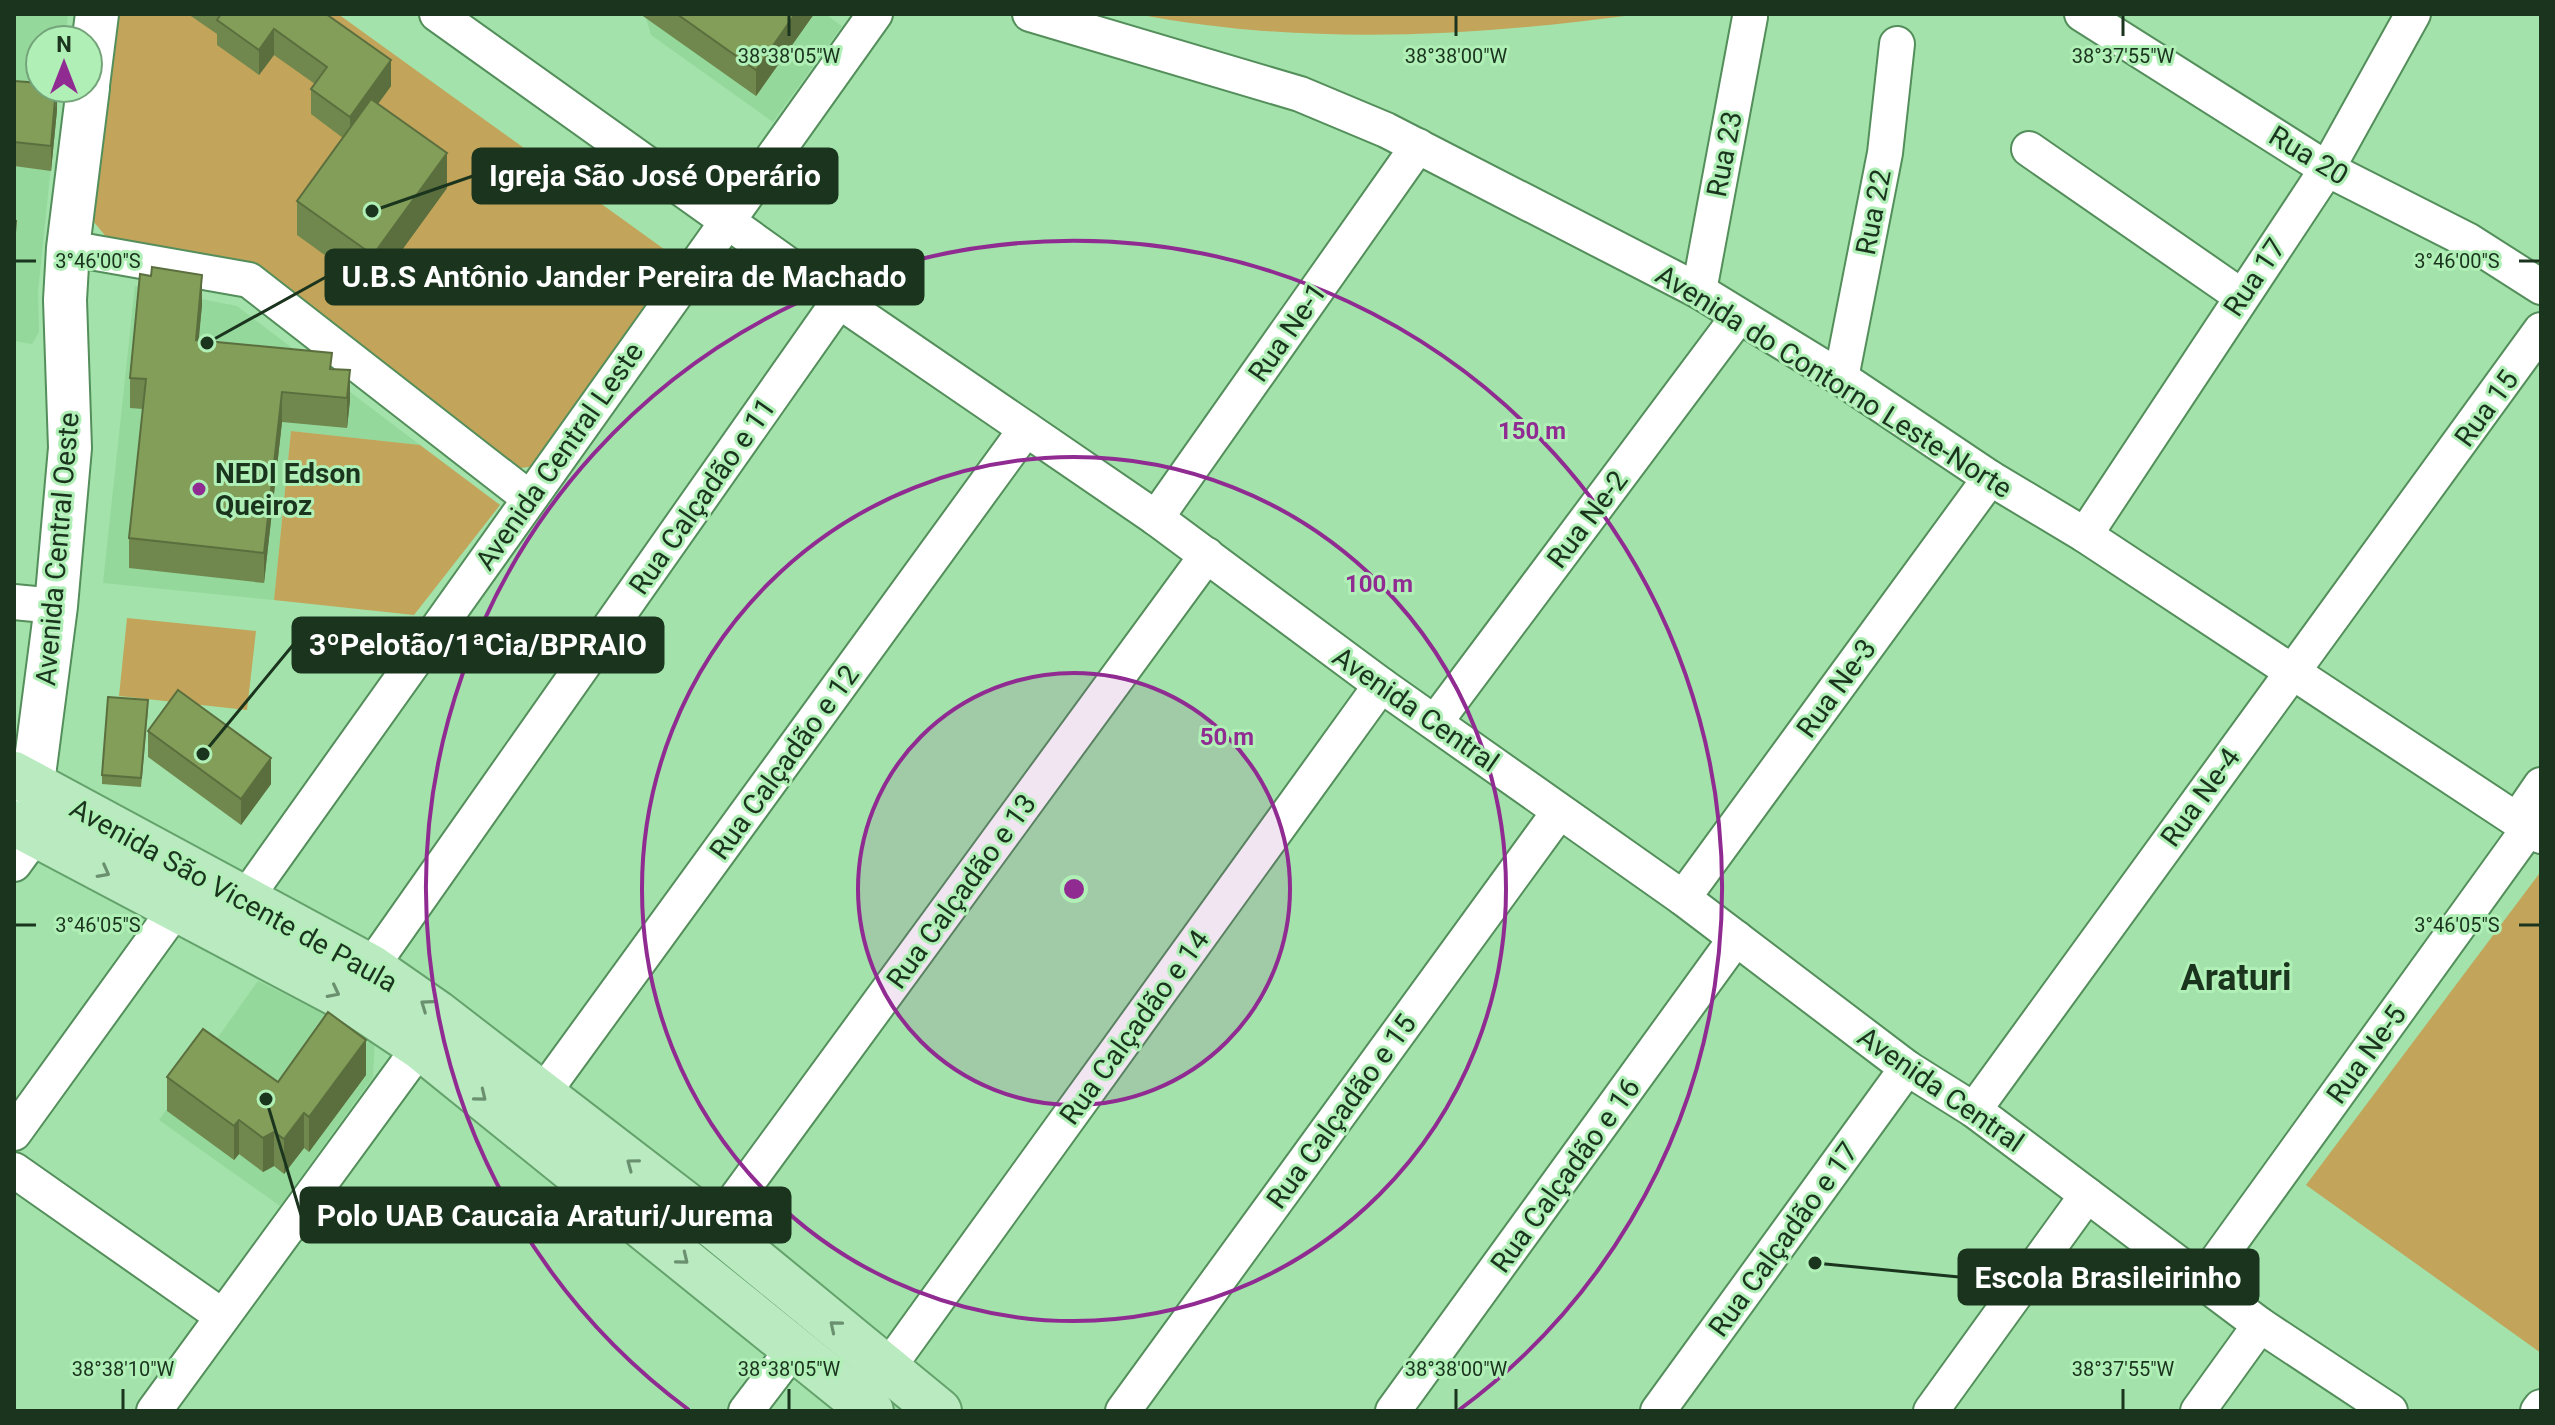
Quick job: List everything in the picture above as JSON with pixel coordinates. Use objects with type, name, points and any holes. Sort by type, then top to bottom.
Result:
[{"type":"main road","name":"Avenida São Vicente de Paula","points":[[21,815],[245,899],[371,967],[437,1013],[715,1227],[939,1411]]},
{"type":"main road","name":"Avenida São Vicente de Paula","points":[[21,815],[175,910],[354,1003],[420,1047],[871,1411]]},
{"type":"street","name":"Avenida Central","points":[[437,14],[727,218],[839,301],[1156,518],[1381,685],[1683,898],[1907,1068],[1974,1110],[2260,1325],[2390,1411]]},
{"type":"street","name":"Avenida Central Leste","points":[[245,899],[875,14]]},
{"type":"street","name":"Avenida do Contorno Leste-Norte","points":[[1030,14],[1300,94],[1418,146],[1699,291],[1841,378],[1990,478],[2085,535],[2529,828]]},
{"type":"street","name":"Rua 20","points":[[2082,14],[2327,169],[2469,241],[2541,287]]},
{"type":"street","name":"Rua 17","points":[[2085,535],[2327,169],[2413,14]]},
{"type":"street","name":"Rua 23","points":[[1699,291],[1750,17]]},
{"type":"street","name":"Rua 22","points":[[1841,378],[1885,153],[1897,44]]},
{"type":"street","name":"Avenida Central Oeste","points":[[21,815],[56,606],[70,448],[65,300],[68,248],[86,104]]},
{"type":"street","name":"Rua Ne-1","points":[[1156,518],[1418,146]]},
{"type":"street","points":[[2029,149],[2241,296]]},
{"type":"street","points":[[68,248],[249,280],[529,498]]},
{"type":"street","name":"Rua Calçadão e 11","points":[[371,967],[839,301]]},
{"type":"street","name":"Rua Ne-2","points":[[1436,721],[1738,317]]},
{"type":"street","name":"Rua 15","points":[[2430,485],[2541,330]]},
{"type":"street","name":"Rua Calçadão e 12","points":[[541,1096],[1026,429]]},
{"type":"street","name":"Rua Ne-3","points":[[1683,898],[1990,478]]},
{"type":"street","name":"Rua Ne-4","points":[[1974,1110],[2292,670],[2430,485]]},
{"type":"street","name":"Rua Calçadão e 13","points":[[715,1227],[1207,555]]},
{"type":"street","points":[[14,602],[56,606]]},
{"type":"street","name":"Rua Calçadão e 14","points":[[887,1369],[1381,685]]},
{"type":"street","name":"Rua Ne-5","points":[[2203,1280],[2529,828],[2541,785]]},
{"type":"street","name":"Rua Calçadão e 15","points":[[1123,1411],[1559,812]]},
{"type":"street","points":[[14,1133],[175,910]]},
{"type":"street","name":"Rua Calçadão e 16","points":[[1393,1411],[1736,938]]},
{"type":"street","points":[[154,1411],[420,1047]]},
{"type":"street","name":"Rua Calçadão e 17","points":[[1658,1411],[1907,1068]]},
{"type":"street","points":[[14,1170],[222,1316]]},
{"type":"street","points":[[1931,1411],[2087,1195]]},
{"type":"street","points":[[2198,1411],[2260,1325]]},
{"type":"street","points":[[746,1411],[794,1348]]},
{"type":"shaded area","points":[[14,14],[68,14],[67,24],[24,24],[24,104],[57,104],[38,292],[39,332],[32,344],[14,341]]},
{"type":"shaded area","points":[[114,14],[338,14],[668,252],[670,276],[537,466],[512,469],[249,263],[108,239],[93,221]]},
{"type":"shaded area","points":[[641,14],[825,14],[842,26],[773,122],[651,35],[646,18]]},
{"type":"shaded area","points":[[1136,14],[1640,14],[1514,28],[1388,35],[1262,31]]},
{"type":"shaded area","points":[[135,286],[237,306],[420,445],[291,431],[274,600],[103,583]]},
{"type":"shaded area","points":[[291,431],[420,445],[500,505],[414,615],[274,600]]},
{"type":"shaded area","points":[[127,618],[256,631],[247,710],[119,696]]},
{"type":"shaded area","points":[[2541,875],[2541,1353],[2306,1185]]},
{"type":"shaded area","points":[[258,981],[375,1039],[373,1077],[280,1206],[159,1120]]},
{"type":"building","points":[[221,14],[326,14],[391,60],[350,117],[311,89],[327,67],[274,29],[259,50],[217,20]]},
{"type":"building","points":[[677,14],[795,14],[756,70]]},
{"type":"building","points":[[14,81],[24,82],[24,104],[55,104],[51,146],[14,142]]},
{"type":"building","points":[[371,99],[447,153],[373,255],[297,201]]},
{"type":"building","points":[[152,267],[202,275],[196,340],[332,353],[330,369],[350,370],[347,398],[282,392],[264,553],[129,538],[146,379],[130,378],[140,274],[151,276]]},
{"type":"building","points":[[178,690],[271,758],[241,799],[148,731]]},
{"type":"building","points":[[108,697],[148,700],[141,778],[102,775]]},
{"type":"building","points":[[328,1012],[366,1040],[309,1117],[304,1113],[284,1139],[274,1132],[263,1138],[239,1120],[234,1126],[167,1077],[203,1029],[278,1082]]},
{"type":"place","name":"Igreja São José Operário","points":[[372,211]]},
{"type":"place","name":"U.B.S Antônio Jander Pereira de Machado","points":[[207,343]]},
{"type":"place","name":"NEDI Edson Queiroz","points":[[199,489]]},
{"type":"place","name":"3ºPelotão/1ªCia/BPRAIO","points":[[203,754]]},
{"type":"place","name":"Polo UAB Caucaia Araturi/Jurema","points":[[266,1099]]},
{"type":"place","name":"Escola Brasileirinho","points":[[1815,1263]]},
{"type":"district","name":"Araturi","points":[[2236,977]]}]
